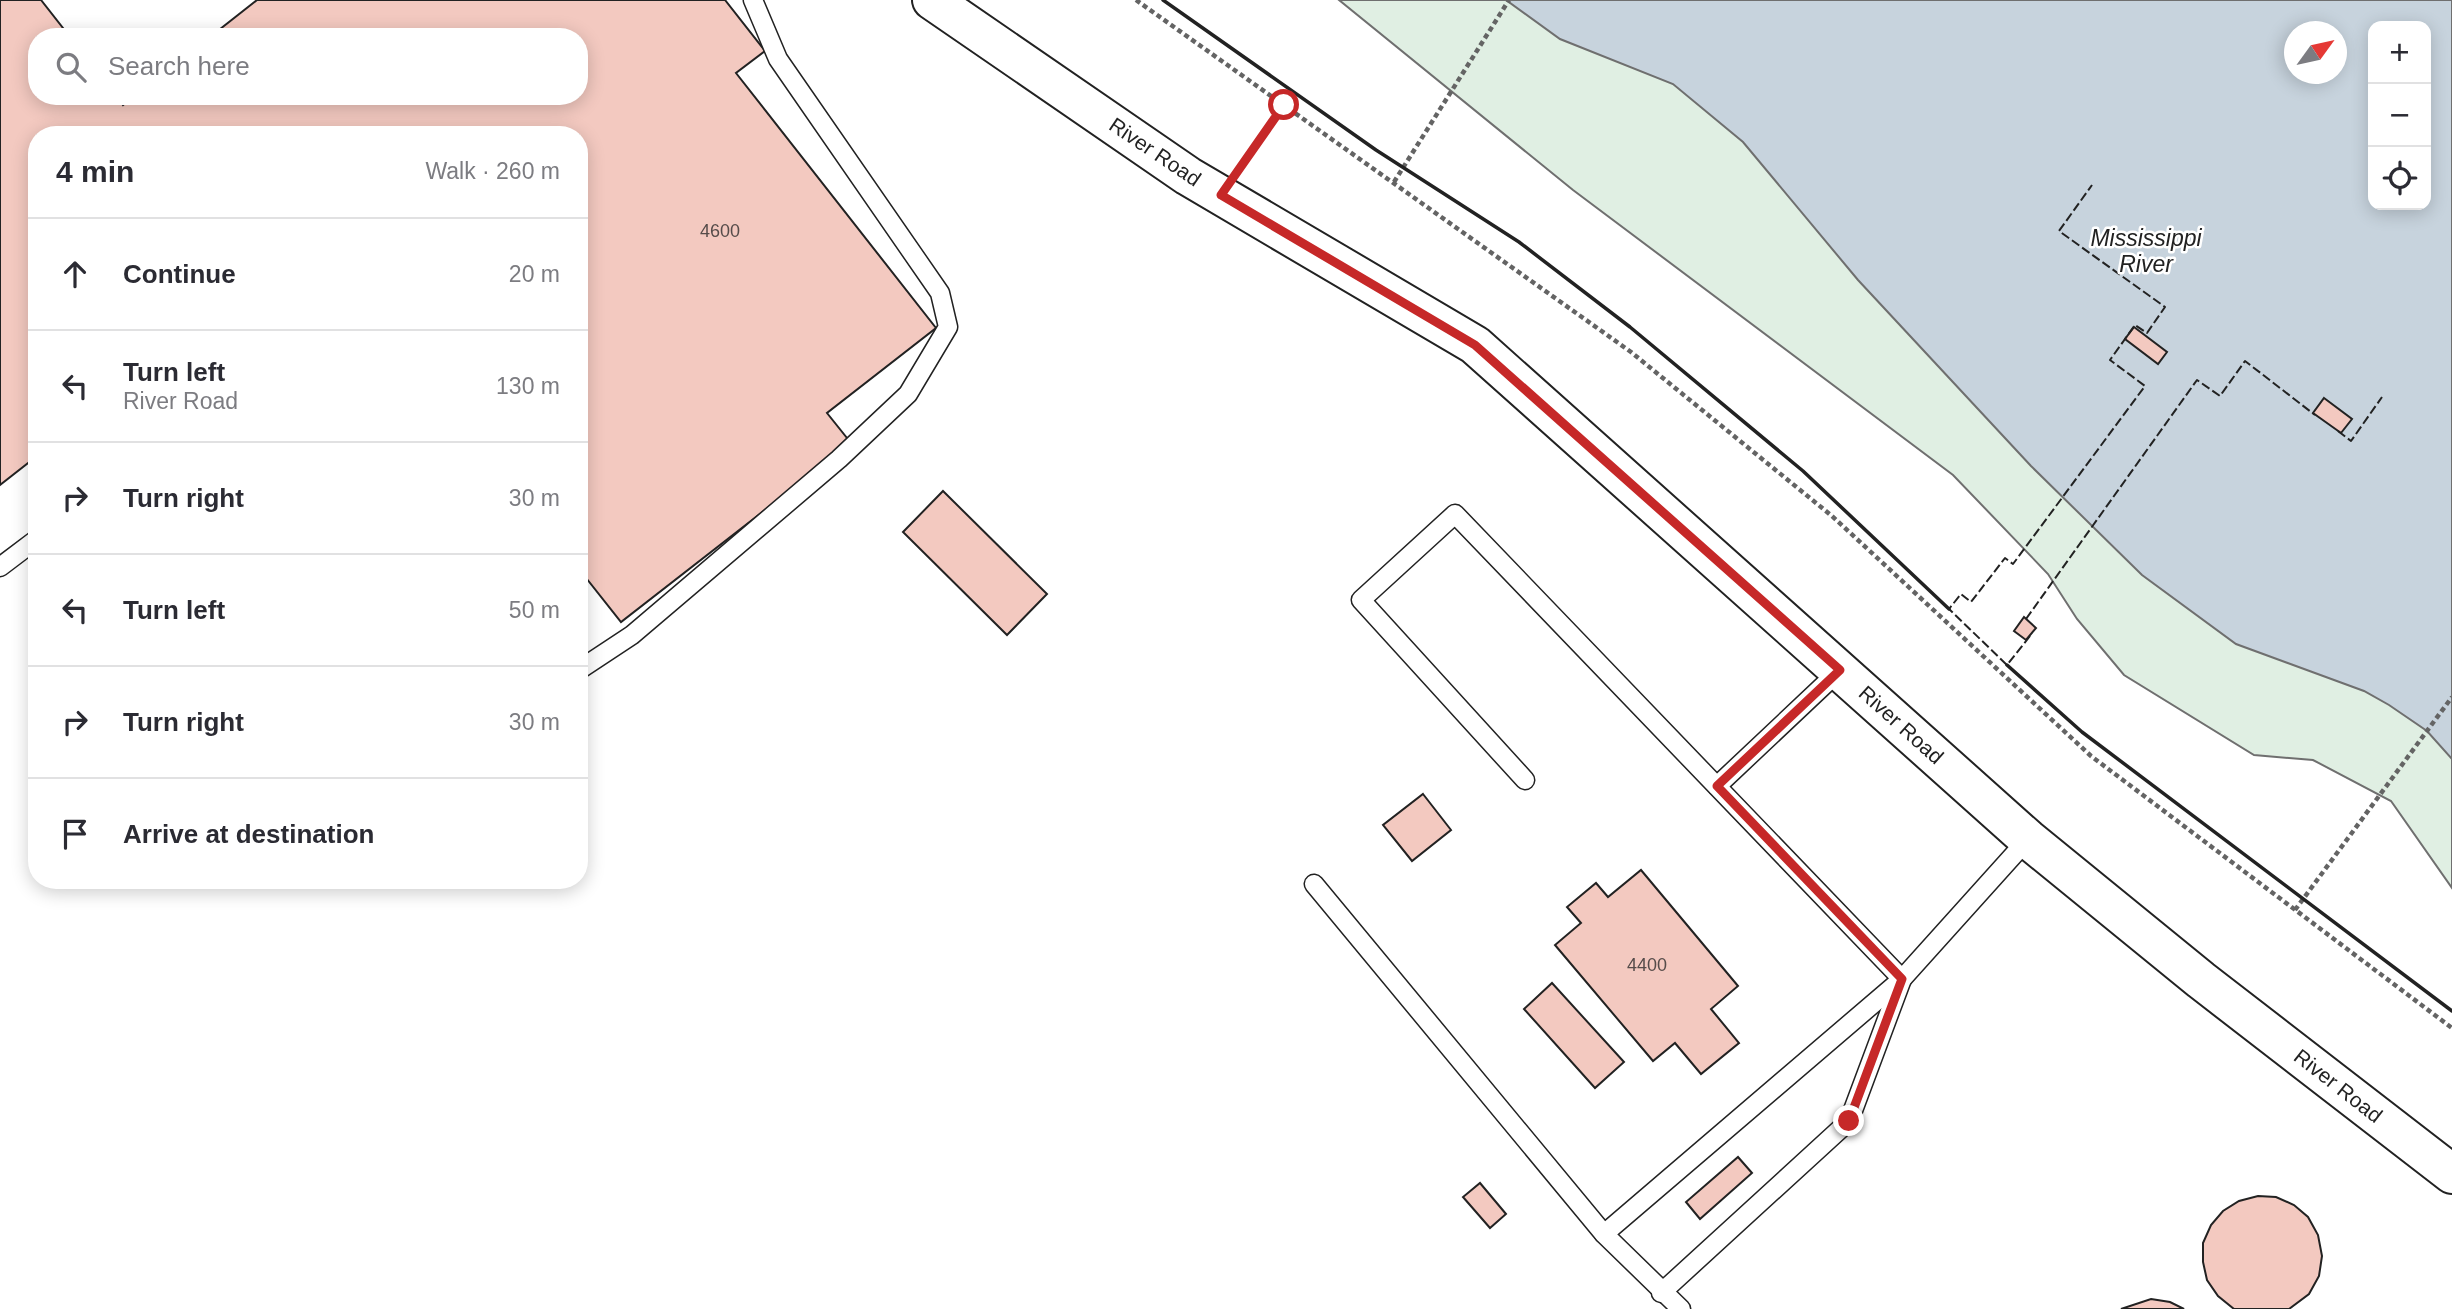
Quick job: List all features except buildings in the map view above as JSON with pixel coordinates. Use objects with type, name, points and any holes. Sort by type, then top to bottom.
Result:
[{"type":"main road","name":"River Road","points":[[932,0],[1221,195],[1475,345],[2028,839],[2200,980],[2452,1174]]},
{"type":"lane","points":[[588,664],[632,635],[839,459],[908,394],[948,327],[940,293],[778,59],[753,0]]},
{"type":"lane","points":[[1525,780],[1361,600],[1455,514],[1902,979]]},
{"type":"lane","points":[[0,567],[28,545]]},
{"type":"lane","points":[[1717,786],[1840,670]]},
{"type":"lane","points":[[1604,1234],[1902,979],[2028,839]]},
{"type":"lane","points":[[1314,884],[1604,1234],[1661,1293],[1681,1309]]},
{"type":"lane","points":[[1661,1293],[1849,1121],[1902,979]]},
{"type":"path","points":[[1136,0],[1642,361],[1832,516],[2091,756],[2452,1028]]},
{"type":"path","points":[[1394,182],[1509,0]]},
{"type":"path","points":[[1221,195],[1284,105]]},
{"type":"path","points":[[2295,910],[2452,696]]},
{"type":"green space","points":[[1339,0],[1578,0],[2452,709],[2452,888],[2391,801],[2313,760],[2254,755],[2124,675],[2077,619],[2048,574],[1953,475],[1573,190]]},
{"type":"water","name":"Mississippi River","points":[[1506,0],[2452,0],[2452,759],[2427,731],[2389,705],[2364,691],[2236,644],[2142,575],[2031,466],[1858,280],[1743,142],[1673,84],[1560,39]]},
{"type":"fence","points":[[2030,636],[2007,665],[1949,609],[1961,594],[1971,602],[2005,558],[2013,564],[2145,386],[2110,360],[2135,325],[2147,333],[2165,307],[2059,231],[2092,185]]},
{"type":"fence","points":[[2026,619],[2197,380],[2220,396],[2245,361],[2315,415]]},
{"type":"fence","points":[[2338,431],[2351,441],[2382,397]]},
{"type":"wall","points":[[1163,0],[1376,150],[1519,242],[1630,327],[1803,471],[1949,609]]},
{"type":"wall","points":[[2007,665],[2082,732],[2452,1011]]},
{"type":"route","points":[[1284,105],[1221,195],[1475,345],[1840,670],[1717,786],[1902,979],[1849,1121]]}]
